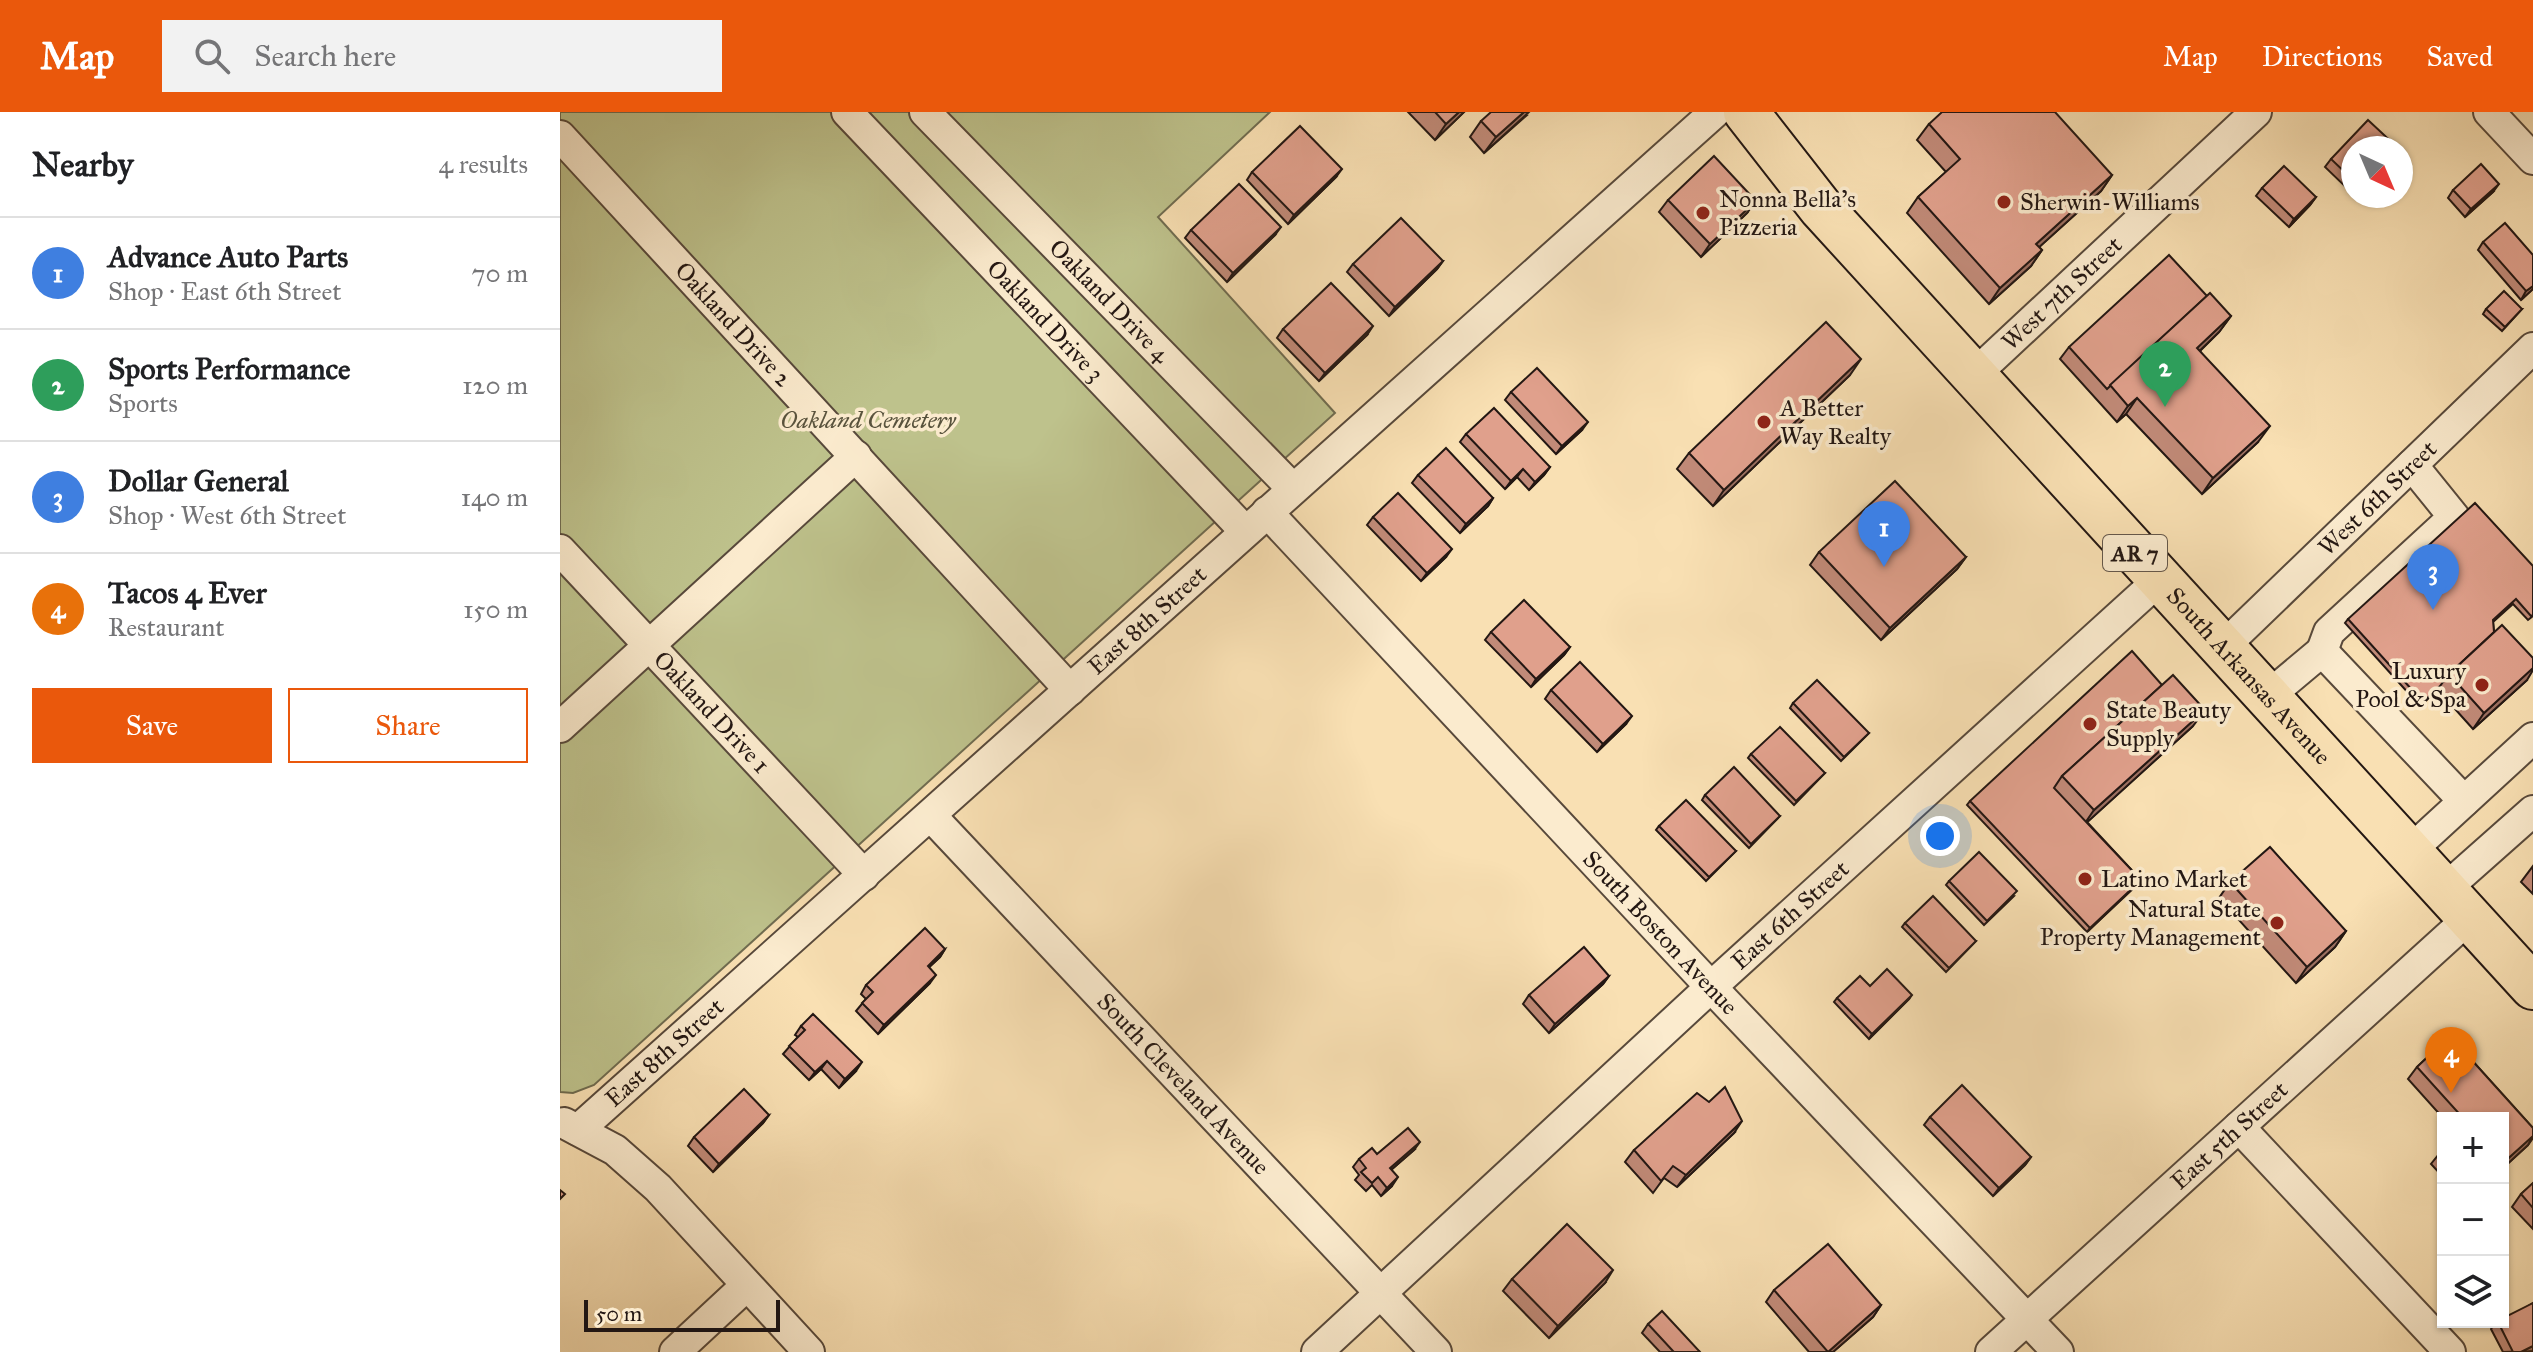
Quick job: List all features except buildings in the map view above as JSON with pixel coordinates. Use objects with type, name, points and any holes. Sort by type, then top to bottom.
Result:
[{"type":"highway","name":"South Arkansas Avenue","points":[[1746,112],[1821,208],[2533,987]]},
{"type":"street","name":"Oakland Drive 3","points":[[847,112],[1256,522]]},
{"type":"street","name":"Oakland Drive 4","points":[[925,112],[1293,489]]},
{"type":"street","name":"East 8th Street","points":[[569,1126],[931,816],[1715,112]]},
{"type":"street","name":"West 7th Street","points":[[1974,375],[2256,112]]},
{"type":"street","points":[[2489,112],[2533,159]]},
{"type":"street","name":"Oakland Drive 2","points":[[560,136],[1070,690]]},
{"type":"street","name":"West 6th Street","points":[[2222,648],[2533,348]]},
{"type":"street","points":[[560,727],[856,456]]},
{"type":"street","points":[[2267,697],[2322,651],[2329,632],[2454,517],[2412,465]]},
{"type":"street","name":"South Boston Avenue","points":[[1256,522],[1711,987],[2058,1352]]},
{"type":"street","name":"Oakland Drive 1","points":[[560,550],[864,875]]},
{"type":"street","name":"East 6th Street","points":[[1317,1352],[1711,987],[2159,580]]},
{"type":"street","points":[[2322,651],[2464,801]]},
{"type":"street","points":[[2410,851],[2533,738]]},
{"type":"street","name":"East 5th Street","points":[[1991,1352],[2239,1127],[2457,904],[2533,811]]},
{"type":"street","name":"South Cleveland Avenue","points":[[931,816],[1436,1352]]},
{"type":"street","points":[[569,1126],[615,1150],[658,1188],[809,1352]]},
{"type":"street","points":[[2239,1127],[2450,1352]]},
{"type":"street","points":[[675,1352],[746,1286]]},
{"type":"green space","name":"Oakland Cemetery","points":[[560,112],[1270,112],[1158,217],[1335,413],[594,1085],[573,1093],[560,1092]]},
{"type":"place","name":"Sherwin-Williams","points":[[2004,202]]},
{"type":"place","name":"Nonna Bella’s Pizzeria","points":[[1703,213]]},
{"type":"place","name":"Sports Performance","points":[[2165,407]]},
{"type":"place","name":"A Better Way Realty","points":[[1764,422]]},
{"type":"place","name":"Advance Auto Parts","points":[[1884,567]]},
{"type":"place","name":"Dollar General","points":[[2433,610]]},
{"type":"place","name":"Luxury Pool & Spa","points":[[2482,685]]},
{"type":"place","name":"State Beauty Supply","points":[[2090,724]]},
{"type":"place","name":"Latino Market","points":[[2085,879]]},
{"type":"place","name":"Natural State Property Management","points":[[2277,923]]},
{"type":"place","name":"Tacos 4 Ever","points":[[2451,1093]]}]
